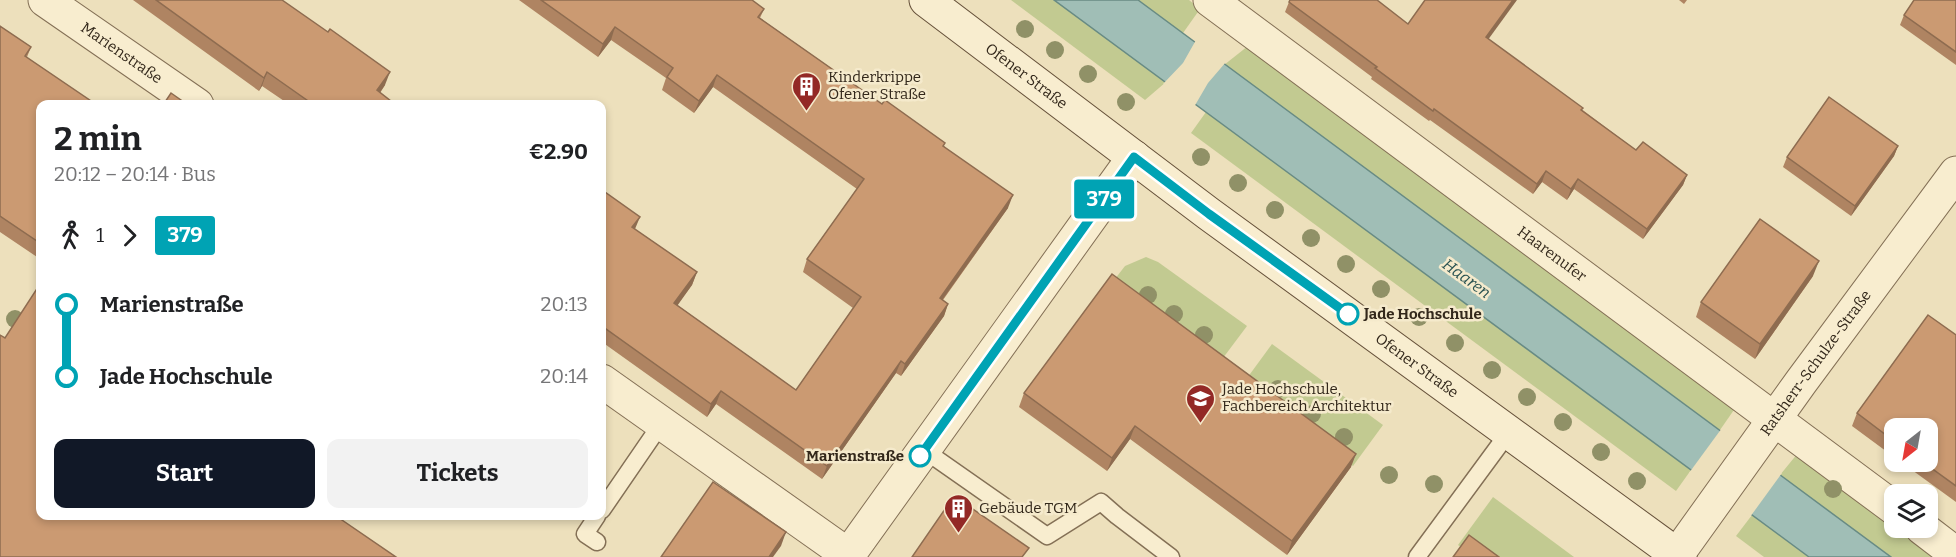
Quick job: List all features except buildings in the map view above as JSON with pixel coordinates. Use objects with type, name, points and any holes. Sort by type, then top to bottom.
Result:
[{"type":"street","name":"Marienstraße","points":[[45,0],[190,100]]},
{"type":"street","name":"Ofener Straße","points":[[926,0],[1134,157],[1678,556]]},
{"type":"street","name":"Haarenufer","points":[[1210,0],[1884,501]]},
{"type":"street","points":[[606,384],[848,556],[1134,157]]},
{"type":"street","name":"Ratsherr-Schulze-Straße","points":[[1678,556],[1718,496],[1956,173]]},
{"type":"street","points":[[1935,538],[1956,554]]},
{"type":"lane","points":[[606,504],[661,424]]},
{"type":"lane","points":[[1417,557],[1509,432]]},
{"type":"lane","points":[[924,450],[1047,536],[1101,502],[1171,557]]},
{"type":"lane","points":[[594,520],[585,534],[597,542]]},
{"type":"green space","points":[[1011,0],[1054,0],[1166,82],[1145,100]]},
{"type":"green space","points":[[1138,0],[1189,0],[1200,9],[1183,33]]},
{"type":"green space","points":[[1248,46],[1736,407],[1720,430],[1224,65]]},
{"type":"green space","points":[[1206,112],[1691,470],[1676,491],[1191,133]]},
{"type":"green space","points":[[1146,257],[1158,262],[1247,326],[1217,366],[1108,288],[1125,266]]},
{"type":"green space","points":[[1272,344],[1383,425],[1353,466],[1242,385]]},
{"type":"green space","points":[[1798,453],[1884,517],[1884,538],[1913,538],[1939,557],[1891,557],[1780,475]]},
{"type":"green space","points":[[1493,497],[1574,557],[1474,557],[1458,545]]},
{"type":"green space","points":[[1752,515],[1809,557],[1764,557],[1736,536]]},
{"type":"water","name":"Haaren","points":[[1054,0],[1138,0],[1891,557],[1809,557]]},
{"type":"pier","points":[[1196,40],[1226,62],[1208,83],[1194,107],[1163,84],[1183,63]]},
{"type":"pier","points":[[1722,428],[1782,473],[1750,517],[1689,473]]},
{"type":"bus line","name":"379","points":[[920,456],[1134,157],[1348,314]]},
{"type":"place","name":"Kinderkrippe Ofener Straße","points":[[807,112]]},
{"type":"place","name":"Jade Hochschule","points":[[1348,314]]},
{"type":"place","name":"Jade Hochschule, Fachbereich Architektur","points":[[1201,424]]},
{"type":"place","name":"Marienstraße","points":[[920,456]]},
{"type":"place","name":"Gebäude TGM","points":[[958,534]]}]
